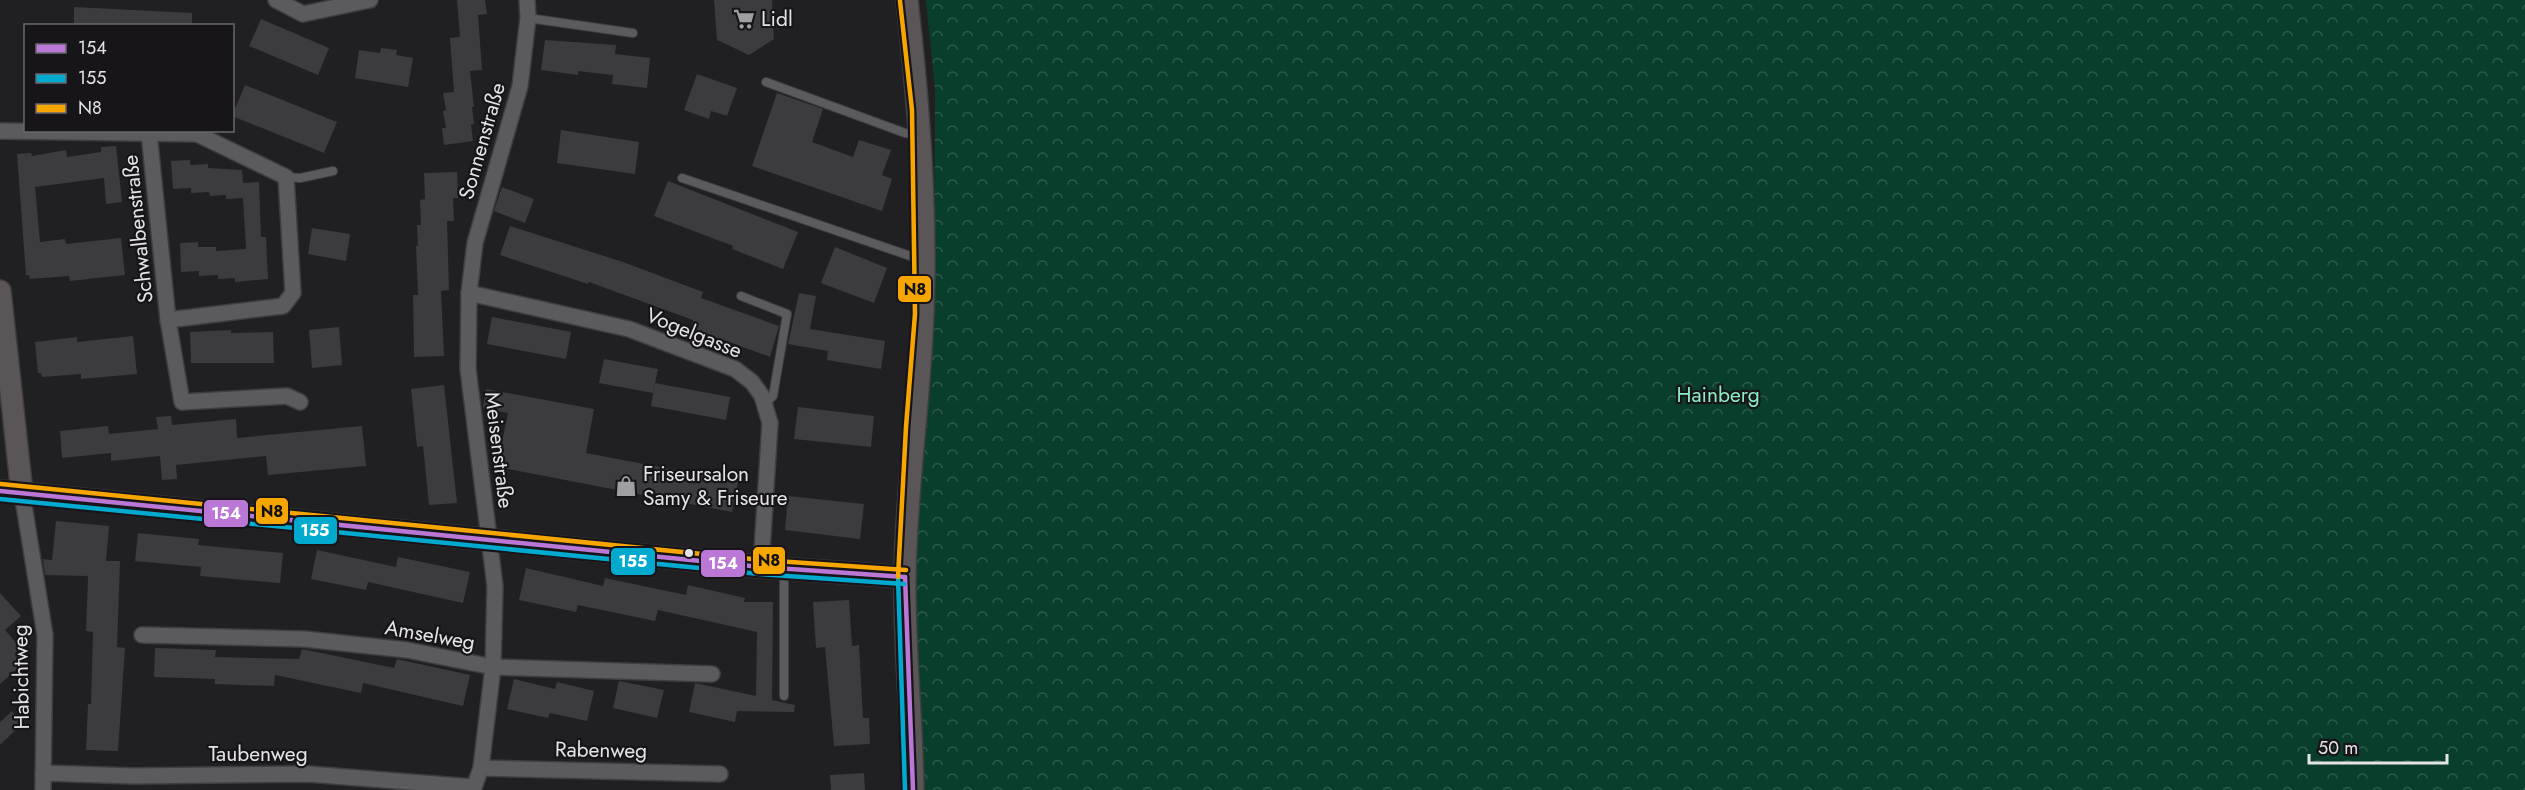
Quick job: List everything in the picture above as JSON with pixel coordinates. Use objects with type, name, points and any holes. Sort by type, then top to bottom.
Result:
[{"type":"street","points":[[276,0],[303,14],[370,0]]},
{"type":"street","name":"Sonnenstraße","points":[[469,293],[475,243],[520,86],[528,18],[527,0]]},
{"type":"street","points":[[907,0],[920,135],[923,260],[923,314],[913,428],[905,577],[913,790]]},
{"type":"street","name":"Schwalbenstraße","points":[[0,131],[24,131]]},
{"type":"street","name":"Schwalbenstraße","points":[[74,132],[197,134],[286,177],[293,292],[283,306],[168,320]]},
{"type":"street","name":"Schwalbenstraße","points":[[149,133],[168,320],[182,402],[287,396],[300,402]]},
{"type":"street","points":[[0,291],[22,493]]},
{"type":"street","name":"Vogelgasse","points":[[469,293],[629,329],[735,369],[752,382],[765,404],[770,423],[761,567]]},
{"type":"street","name":"Meisenstraße","points":[[469,293],[468,369],[495,586],[493,667],[481,768],[473,789]]},
{"type":"street","points":[[0,490],[761,567],[905,577]]},
{"type":"street","name":"Habichtweg","points":[[22,493],[45,634],[43,790]]},
{"type":"street","name":"Amselweg","points":[[142,635],[304,639],[407,650],[493,667],[711,674]]},
{"type":"street","name":"Rabenweg","points":[[481,768],[720,774]]},
{"type":"street","name":"Taubenweg","points":[[43,773],[134,776],[308,774],[473,789]]},
{"type":"lane","points":[[528,18],[633,33]]},
{"type":"lane","points":[[766,82],[905,133],[920,135]]},
{"type":"lane","points":[[286,177],[300,178],[333,171]]},
{"type":"lane","points":[[682,178],[923,260]]},
{"type":"lane","points":[[741,296],[787,314],[773,396],[765,404]]},
{"type":"lane","points":[[784,568],[784,696]]},
{"type":"green space","name":"Hainberg","points":[[926,0],[2525,0],[2525,790],[924,790],[911,615],[915,485],[934,314],[935,89]]},
{"type":"building","points":[[457,0],[485,0],[487,14],[478,15],[482,70],[470,71],[474,107],[472,107],[474,124],[471,124],[473,141],[444,145],[442,128],[446,128],[443,111],[446,110],[443,93],[454,92],[450,38],[460,37]]},
{"type":"building","name":"Lidl","points":[[714,0],[772,0],[774,39],[749,55],[717,40]]},
{"type":"building","points":[[74,7],[192,13],[192,24],[74,24]]},
{"type":"building","points":[[261,19],[329,48],[318,75],[249,46]]},
{"type":"building","points":[[545,40],[616,45],[615,54],[650,58],[647,88],[612,84],[613,75],[578,71],[578,75],[541,70]]},
{"type":"building","points":[[381,48],[397,50],[396,55],[413,58],[408,87],[355,78],[359,50],[380,53]]},
{"type":"building","points":[[697,74],[737,88],[727,116],[711,111],[709,119],[684,110]]},
{"type":"building","points":[[245,85],[337,122],[324,153],[234,117],[234,111]]},
{"type":"building","points":[[777,93],[823,109],[812,142],[853,157],[859,140],[891,150],[882,175],[892,179],[882,211],[752,166]]},
{"type":"building","points":[[561,130],[639,142],[635,174],[557,163]]},
{"type":"building","points":[[116,146],[122,202],[106,204],[104,178],[35,187],[40,242],[65,239],[66,244],[121,238],[125,275],[70,281],[69,276],[30,279],[29,275],[26,275],[17,154],[31,153],[32,156],[66,150],[67,157],[101,152],[101,147]]},
{"type":"building","points":[[190,160],[190,165],[208,164],[208,168],[242,170],[243,183],[259,182],[261,237],[266,237],[268,279],[235,282],[235,278],[218,279],[218,275],[199,276],[199,271],[181,272],[180,243],[198,242],[198,247],[216,247],[216,251],[246,249],[243,198],[226,199],[226,195],[210,196],[209,192],[191,193],[191,188],[173,189],[171,161]]},
{"type":"building","points":[[457,172],[458,198],[453,198],[454,221],[447,221],[449,290],[441,291],[444,356],[414,357],[413,295],[418,295],[417,225],[421,225],[420,200],[425,199],[424,173]]},
{"type":"building","points":[[668,181],[798,232],[783,269],[732,249],[733,246],[654,216]]},
{"type":"building","points":[[502,187],[534,199],[525,223],[494,211]]},
{"type":"building","points":[[510,226],[623,262],[703,292],[701,298],[779,326],[770,357],[691,328],[693,320],[589,282],[588,284],[500,255]]},
{"type":"building","points":[[312,228],[350,234],[346,261],[308,254]]},
{"type":"building","points":[[835,247],[887,268],[874,303],[821,283]]},
{"type":"building","points":[[799,293],[816,296],[810,329],[885,341],[881,369],[827,360],[828,351],[788,344]]},
{"type":"building","points":[[492,317],[571,332],[566,359],[487,344]]},
{"type":"building","points":[[339,327],[342,365],[312,368],[309,330]]},
{"type":"building","points":[[231,330],[231,333],[273,332],[274,363],[191,363],[190,332]]},
{"type":"building","points":[[133,336],[137,374],[81,379],[81,374],[42,377],[41,373],[38,373],[35,342],[77,337],[77,342]]},
{"type":"building","points":[[604,359],[658,369],[653,393],[599,383]]},
{"type":"building","points":[[655,383],[730,397],[726,420],[651,406]]},
{"type":"building","points":[[444,385],[457,503],[429,505],[423,446],[417,447],[411,389]]},
{"type":"building","points":[[486,389],[594,409],[586,453],[738,482],[732,512],[497,467],[508,413],[483,408]]},
{"type":"building","points":[[798,407],[874,416],[871,447],[794,439]]},
{"type":"building","points":[[171,416],[172,425],[236,419],[237,438],[362,426],[366,466],[268,475],[266,456],[176,465],[177,479],[162,480],[160,456],[111,461],[111,453],[62,458],[60,431],[108,426],[109,434],[158,429],[156,417]]},
{"type":"building","points":[[788,496],[864,504],[860,539],[785,530]]},
{"type":"building","points":[[56,521],[109,526],[106,561],[120,561],[117,647],[125,648],[118,751],[86,750],[88,704],[91,704],[93,632],[86,631],[88,576],[45,575],[43,559],[52,560]]},
{"type":"building","points":[[138,533],[199,539],[198,545],[283,553],[280,583],[200,576],[201,567],[135,561]]},
{"type":"building","points":[[317,550],[396,567],[398,557],[470,572],[463,603],[368,582],[366,590],[311,579]]},
{"type":"building","points":[[526,568],[603,586],[605,578],[686,595],[688,585],[745,598],[744,602],[773,602],[772,700],[795,705],[794,712],[737,711],[735,722],[689,712],[695,683],[756,696],[757,632],[658,610],[655,621],[578,605],[576,612],[519,600]]},
{"type":"building","points":[[0,593],[21,616],[5,630],[29,658],[0,684]]},
{"type":"building","points":[[849,600],[852,646],[859,645],[863,718],[869,718],[870,744],[834,746],[825,647],[816,648],[813,602]]},
{"type":"building","points":[[155,648],[216,650],[215,657],[299,659],[302,649],[394,668],[397,659],[470,675],[463,706],[363,683],[361,693],[275,675],[274,686],[215,684],[215,679],[154,677]]},
{"type":"building","points":[[514,679],[555,689],[557,682],[594,691],[587,721],[550,713],[548,718],[507,709]]},
{"type":"building","points":[[619,681],[664,690],[657,718],[613,708]]},
{"type":"building","points":[[12,711],[23,723],[0,745],[0,722]]},
{"type":"building","points":[[864,773],[865,790],[831,790],[830,775]]},
{"type":"transit line","name":"N8","points":[[898,577],[915,314],[912,110],[900,1]]},
{"type":"transit line","name":"N8","points":[[1,484],[762,560],[906,570]]},
{"type":"transit line","name":"154","points":[[0,491],[761,567],[905,577]]},
{"type":"transit line","name":"155","points":[[0,499],[760,574],[904,584]]},
{"type":"transit line","name":"155","points":[[898,577],[905,790]]},
{"type":"transit line","name":"154","points":[[905,577],[913,790]]},
{"type":"place","name":"Lidl","points":[[744,19]]},
{"type":"place","name":"Friseursalon Samy & Friseure","points":[[626,486]]}]
